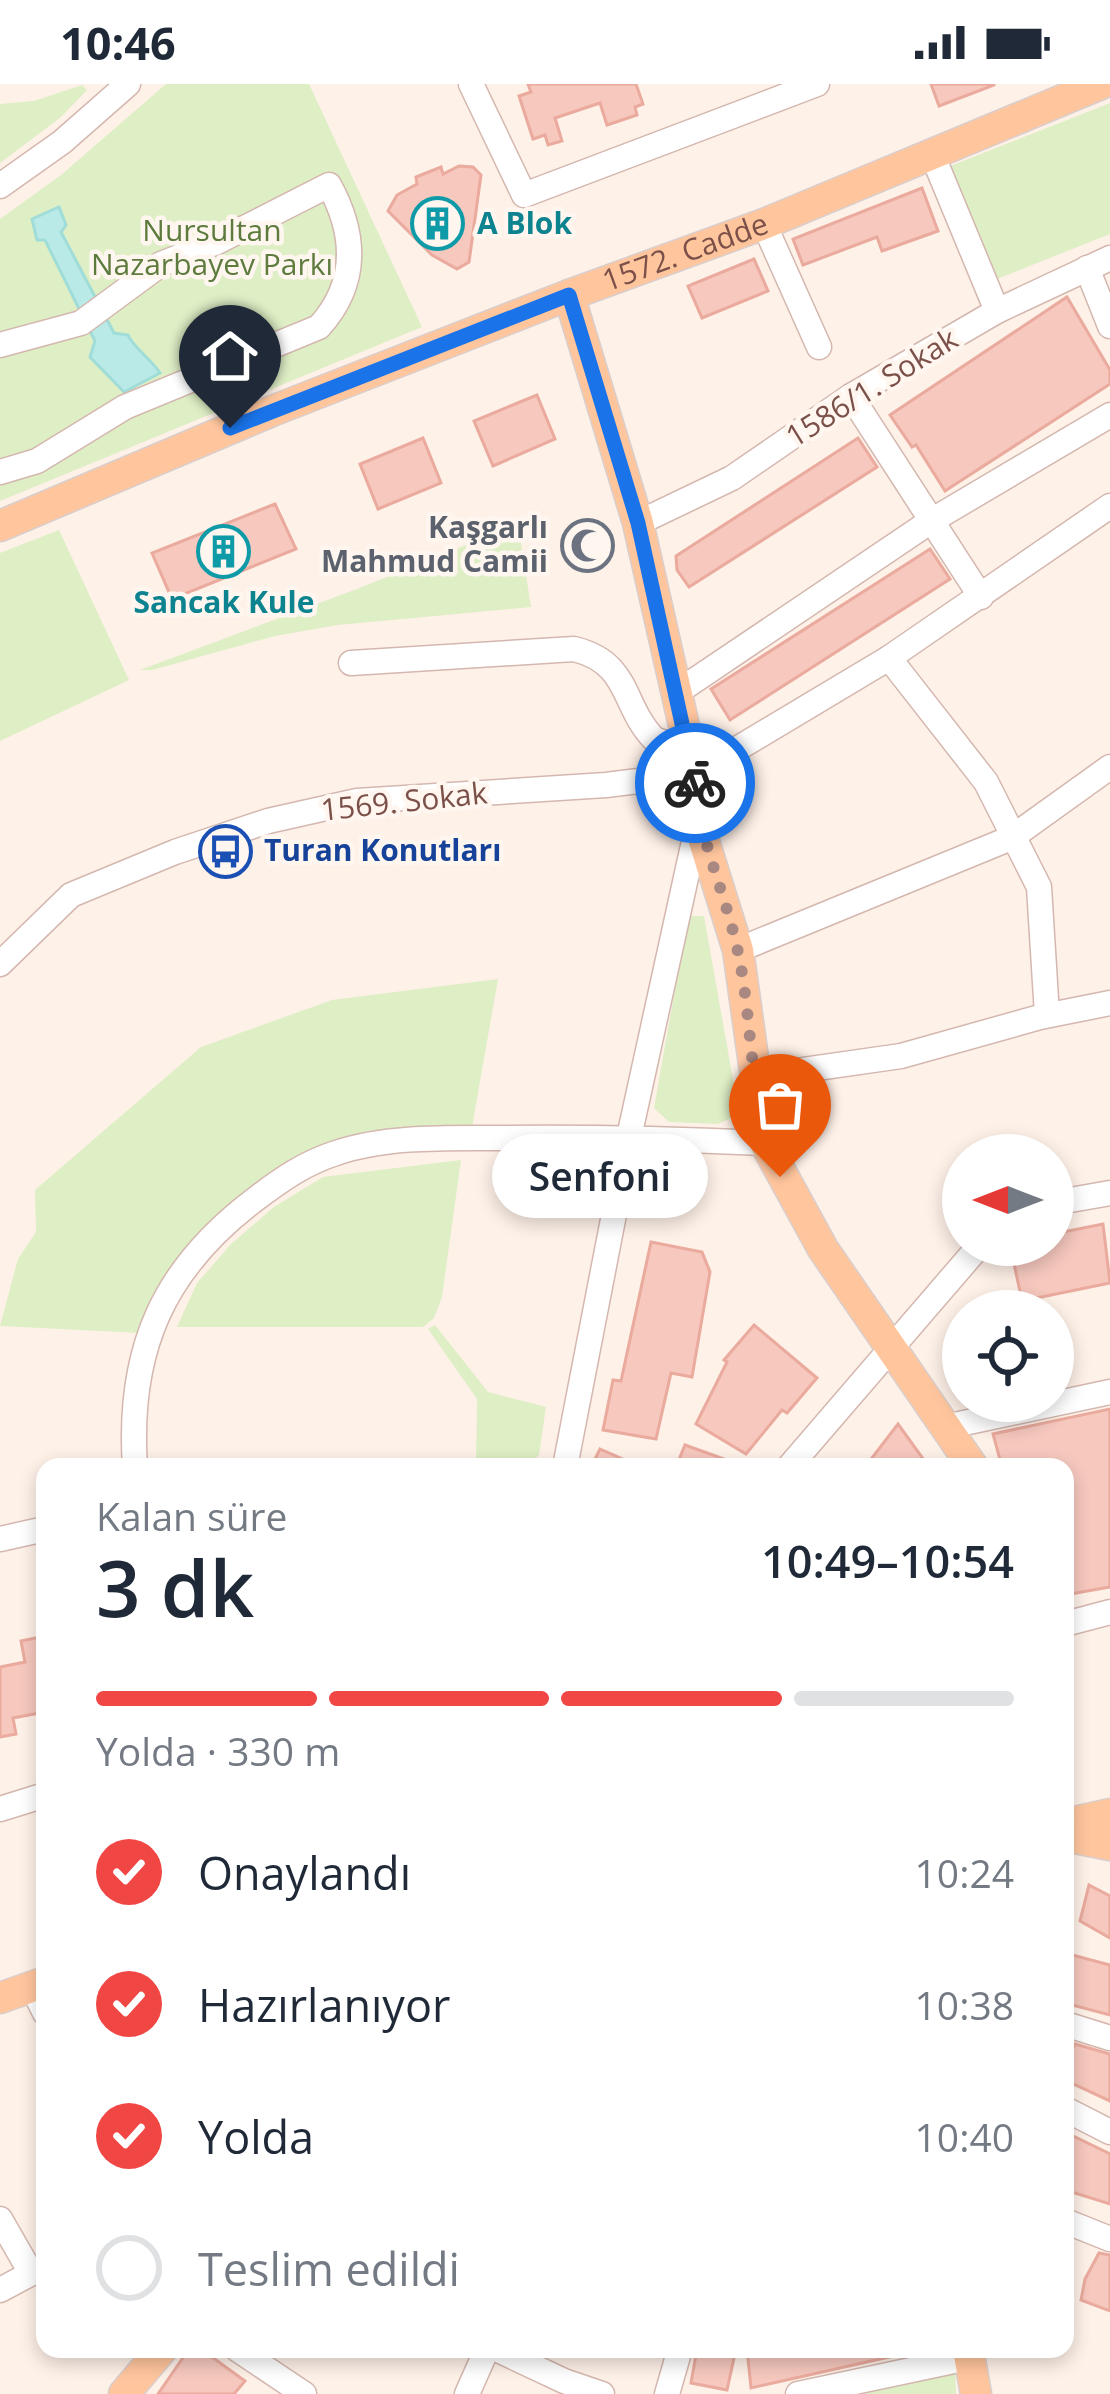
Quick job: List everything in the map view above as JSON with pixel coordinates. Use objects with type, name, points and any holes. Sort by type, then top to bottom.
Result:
[{"type":"main road","name":"1572. Cadde","points":[[0,526],[272,411],[764,224],[1101,84]]},
{"type":"main road","points":[[569,295],[638,523],[694,774],[698,822],[738,950],[765,1143],[823,1250],[967,1458]]},
{"type":"main road","points":[[1074,1822],[1110,1815],[1110,1842],[1074,1838]]},
{"type":"main road","points":[[0,1998],[36,1994]]},
{"type":"main road","points":[[124,2394],[154,2358]]},
{"type":"main road","points":[[969,2358],[976,2394]]},
{"type":"street","points":[[0,186],[62,142],[128,84]]},
{"type":"street","points":[[470,84],[524,195],[817,84]]},
{"type":"street","points":[[932,154],[997,311]]},
{"type":"street","points":[[0,345],[81,323],[161,264],[217,242],[329,185],[340,205],[350,234],[348,278],[319,327],[125,407],[37,461],[0,472]]},
{"type":"street","points":[[764,224],[819,347]]},
{"type":"street","points":[[1098,263],[1110,326]]},
{"type":"street","name":"1586/1. Sokak","points":[[638,523],[732,478],[851,396],[997,311],[1098,263]]},
{"type":"street","points":[[851,396],[981,597]]},
{"type":"street","points":[[676,692],[932,521],[1110,415]]},
{"type":"street","points":[[694,774],[889,658],[1110,506]]},
{"type":"street","points":[[351,663],[563,649],[584,652],[614,670],[654,739],[687,742]]},
{"type":"street","points":[[889,658],[986,782],[1039,887],[1047,1015]]},
{"type":"street","points":[[738,950],[1011,838],[1110,767]]},
{"type":"street","name":"1569. Sokak","points":[[3,960],[71,896],[175,852],[268,820],[356,801],[606,785],[694,774]]},
{"type":"street","points":[[567,1458],[628,1137],[698,822]]},
{"type":"street","points":[[755,1077],[901,1056],[1047,1015],[1110,1003]]},
{"type":"street","points":[[135,1458],[136,1401],[144,1349],[168,1289],[220,1225],[296,1169],[340,1151],[465,1138],[628,1137],[765,1143]]},
{"type":"street","points":[[1074,1199],[1110,1193]]},
{"type":"street","points":[[797,1458],[962,1266]]},
{"type":"street","points":[[945,1427],[1110,1392]]},
{"type":"street","points":[[0,1539],[36,1531]]},
{"type":"street","points":[[1074,1622],[1110,1612]]},
{"type":"street","points":[[0,1809],[36,1798]]},
{"type":"street","points":[[1074,2027],[1110,2038]]},
{"type":"street","points":[[1074,2114],[1110,2132]]},
{"type":"street","points":[[0,2219],[36,2267]]},
{"type":"street","points":[[1074,2225],[1110,2239]]},
{"type":"street","points":[[0,2290],[36,2271]]},
{"type":"street","points":[[250,2358],[304,2394]]},
{"type":"street","points":[[467,2394],[483,2358]]},
{"type":"street","points":[[516,2358],[595,2393]]},
{"type":"street","points":[[667,2394],[677,2358]]},
{"type":"street","points":[[799,2394],[951,2358]]},
{"type":"green space","name":"Nursultan Nazarbayev Parkı","points":[[166,84],[309,84],[422,327],[0,501],[0,219],[61,175]]},
{"type":"green space","points":[[82,85],[87,90],[61,117],[0,163],[0,104],[34,101]]},
{"type":"green space","points":[[1110,103],[1110,234],[992,281],[948,167]]},
{"type":"green space","points":[[518,524],[531,607],[338,625],[140,670],[357,589]]},
{"type":"green space","points":[[59,530],[129,680],[0,741],[0,553]]},
{"type":"green space","points":[[688,916],[704,916],[735,1091],[735,1116],[718,1124],[669,1122],[654,1108]]},
{"type":"green space","points":[[498,979],[472,1127],[333,1148],[258,1182],[232,1201],[189,1247],[170,1274],[142,1333],[0,1326],[18,1259],[36,1232],[35,1190],[201,1047],[332,1000]]},
{"type":"green space","points":[[461,1160],[442,1297],[434,1318],[423,1327],[177,1327],[197,1283],[231,1244],[274,1207],[323,1177]]},
{"type":"green space","points":[[435,1325],[488,1392],[546,1407],[536,1458],[476,1458],[477,1399],[428,1329]]},
{"type":"green space","points":[[955,2369],[956,2394],[851,2394]]},
{"type":"water","points":[[59,207],[66,225],[61,232],[114,333],[128,335],[160,373],[124,392],[90,357],[95,341],[45,240],[37,240],[32,219]]},
{"type":"building","points":[[528,84],[636,84],[643,104],[635,107],[637,115],[607,125],[600,103],[555,118],[562,141],[548,145],[545,135],[533,139],[519,96],[531,92]]},
{"type":"building","points":[[931,84],[994,84],[994,85],[939,106]]},
{"type":"building","name":"A Blok","points":[[459,166],[473,167],[481,175],[469,262],[457,269],[432,255],[388,211],[397,195],[417,184],[416,177],[441,167],[443,174]]},
{"type":"building","points":[[922,188],[938,231],[882,251],[877,237],[803,265],[793,239]]},
{"type":"building","points":[[754,259],[768,291],[702,318],[688,286]]},
{"type":"building","points":[[1067,297],[1110,370],[1110,384],[945,491],[890,415]]},
{"type":"building","points":[[537,395],[555,439],[493,466],[474,421]]},
{"type":"building","points":[[423,438],[441,483],[378,509],[360,464]]},
{"type":"building","points":[[858,438],[877,467],[689,587],[677,570],[676,556]]},
{"type":"building","name":"Sancak Kule","points":[[275,504],[296,549],[172,599],[152,553]]},
{"type":"building","name":"Kaşgarlı Mahmud Camii","points":[[586,523],[602,529],[608,545],[602,561],[586,567],[570,561],[564,545],[570,529]]},
{"type":"building","points":[[930,549],[950,579],[730,720],[711,689]]},
{"type":"building","points":[[1103,1224],[1110,1283],[1074,1290],[1020,1290],[1014,1266],[1074,1266],[1074,1230]]},
{"type":"building","points":[[651,1242],[702,1252],[710,1272],[692,1377],[671,1373],[656,1439],[603,1430],[613,1380],[621,1381]]},
{"type":"building","points":[[754,1325],[817,1378],[787,1413],[782,1410],[746,1454],[696,1424],[724,1360]]},
{"type":"building","points":[[1110,1409],[1110,1587],[1074,1593],[1074,1458],[1000,1458],[993,1434],[1049,1422],[1074,1422],[1074,1417]]},
{"type":"building","points":[[898,1424],[923,1458],[872,1458]]},
{"type":"building","points":[[685,1445],[721,1458],[680,1458]]},
{"type":"building","points":[[600,1449],[620,1458],[596,1458]]},
{"type":"building","points":[[36,1638],[36,1714],[13,1718],[16,1734],[0,1737],[0,1667],[25,1662],[21,1641]]},
{"type":"building","points":[[1089,1885],[1110,1896],[1110,1938],[1080,1921]]},
{"type":"building","points":[[1074,1955],[1110,1965],[1110,2015],[1074,2005]]},
{"type":"building","points":[[1074,2046],[1110,2054],[1110,2101],[1074,2084]]},
{"type":"building","points":[[1074,2136],[1110,2154],[1110,2204],[1074,2193]]},
{"type":"building","points":[[1099,2253],[1110,2255],[1110,2311],[1081,2300],[1085,2279]]},
{"type":"building","points":[[183,2358],[213,2358],[245,2381],[234,2394],[158,2394]]},
{"type":"building","points":[[695,2358],[734,2358],[727,2390],[691,2383]]},
{"type":"building","points":[[748,2358],[885,2358],[751,2388]]},
{"type":"way so far","points":[[695,783],[698,822],[738,950],[765,1143],[780,1177]]},
{"type":"place","name":"A Blok","points":[[438,224]]},
{"type":"place","name":"Kaşgarlı Mahmud Camii","points":[[587,545]]},
{"type":"place","name":"Sancak Kule","points":[[224,551]]},
{"type":"place","name":"Turan Konutları","points":[[225,851]]},
{"type":"place","name":"Senfoni","points":[[780,1177]]},
{"type":"route","points":[[230,428],[569,295],[638,523],[695,783]]}]
